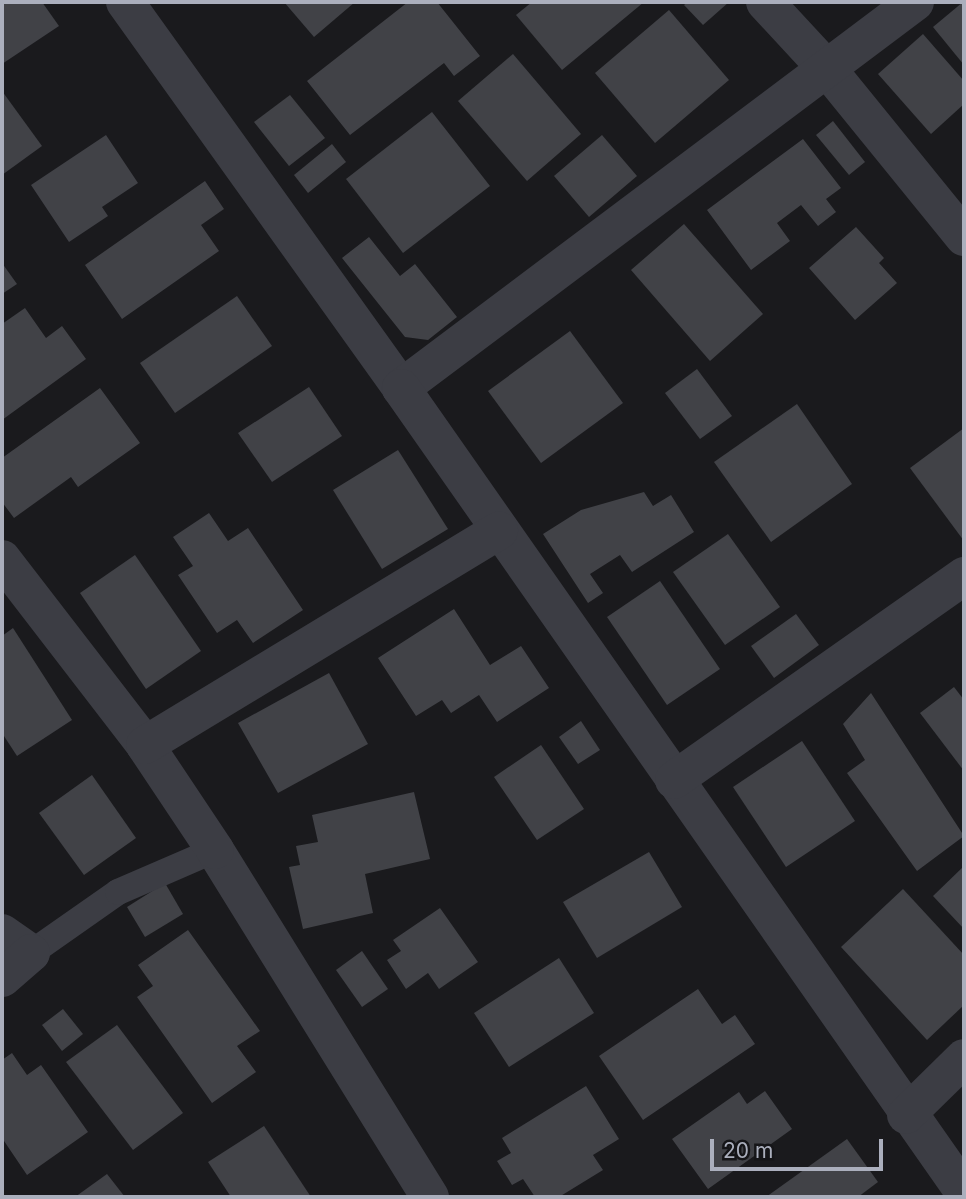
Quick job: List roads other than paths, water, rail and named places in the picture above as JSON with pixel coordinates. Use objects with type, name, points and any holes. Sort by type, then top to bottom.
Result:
[{"type":"street","points":[[125,2],[401,388],[906,1115],[964,1192]]},
{"type":"street","points":[[765,2],[829,71],[964,237]]},
{"type":"street","points":[[401,388],[829,71],[915,2]]},
{"type":"street","points":[[145,746],[499,531]]},
{"type":"street","points":[[2,559],[145,746],[215,850],[430,1197]]},
{"type":"street","points":[[674,780],[964,576]]},
{"type":"street","points":[[2,978],[17,943]]},
{"type":"street","points":[[906,1115],[964,1058]]},
{"type":"lane","points":[[17,943],[118,892],[215,850]]}]
